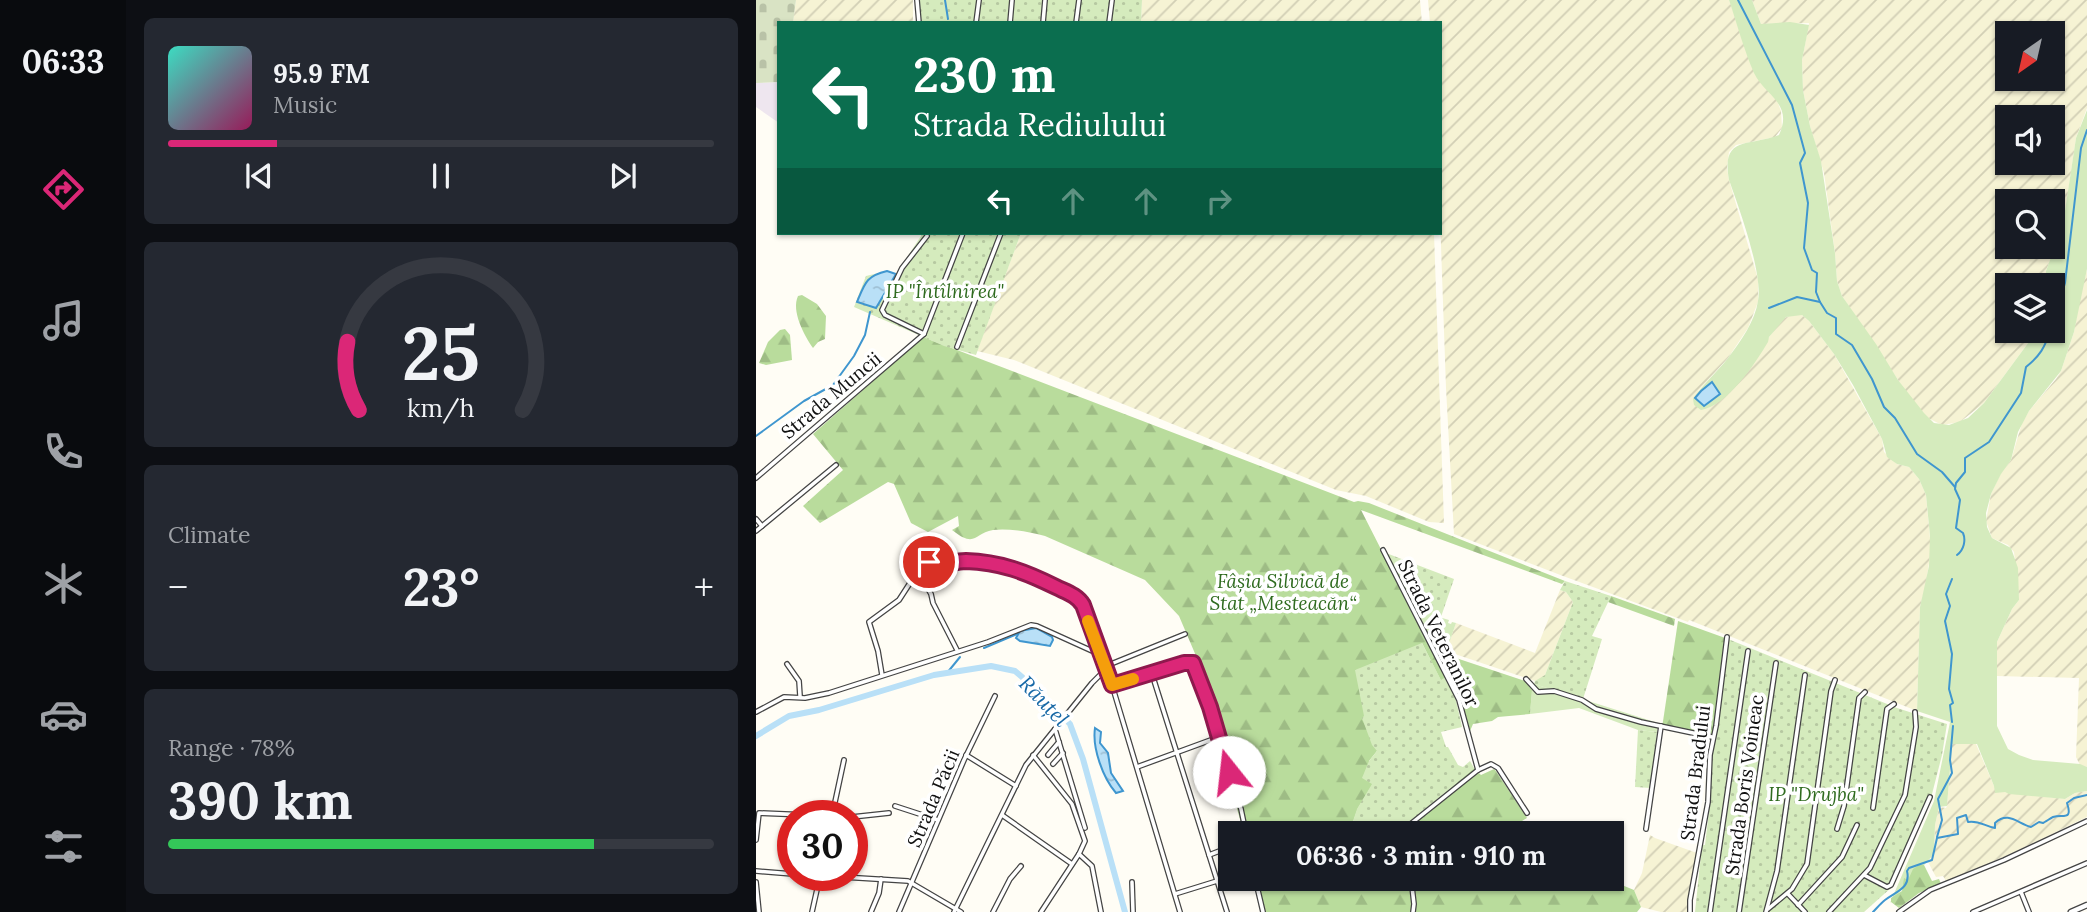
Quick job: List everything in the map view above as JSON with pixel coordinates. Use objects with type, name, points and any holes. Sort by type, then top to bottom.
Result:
[{"type":"street","points":[[917,0],[919,21]]},
{"type":"street","points":[[976,21],[979,0]]},
{"type":"street","points":[[1010,21],[1012,0]]},
{"type":"street","points":[[1043,21],[1045,0]]},
{"type":"street","points":[[1076,21],[1079,0]]},
{"type":"street","points":[[1109,21],[1112,0]]},
{"type":"street","points":[[927,236],[902,268],[882,310],[885,315],[924,334],[962,235]]},
{"type":"street","points":[[957,347],[1000,235]]},
{"type":"street","name":"Strada Muncii","points":[[756,478],[924,334]]},
{"type":"street","points":[[756,531],[836,465]]},
{"type":"street","points":[[756,519],[762,526]]},
{"type":"street","name":"Strada Veteranilor","points":[[1383,550],[1459,700],[1478,770]]},
{"type":"street","points":[[882,675],[869,622],[899,600],[923,563],[946,566],[962,561],[993,563],[1018,569],[1080,600],[1106,666],[1180,912]]},
{"type":"street","points":[[917,570],[957,650]]},
{"type":"street","points":[[756,712],[781,698],[805,698],[829,693],[1034,625],[1101,655]]},
{"type":"street","points":[[955,910],[1033,755],[1106,666],[1185,634]]},
{"type":"street","name":"Strada Bradului","points":[[1690,912],[1708,802],[1707,777],[1727,637]]},
{"type":"street","points":[[1710,912],[1748,651]]},
{"type":"street","points":[[1112,685],[1187,662],[1195,664],[1244,821]]},
{"type":"street","name":"Strada Boris Voineac","points":[[1739,912],[1776,663]]},
{"type":"street","points":[[787,664],[799,681],[800,697]]},
{"type":"street","points":[[1152,673],[1227,912]]},
{"type":"street","points":[[1767,911],[1777,871],[1805,675]]},
{"type":"street","points":[[1526,679],[1538,692],[1554,691],[1582,700],[1596,709],[1712,737]]},
{"type":"street","points":[[1767,911],[1788,894],[1808,860],[1831,691],[1835,680]]},
{"type":"street","points":[[1837,829],[1844,806],[1859,698],[1865,692]]},
{"type":"street","name":"Strada Păcii","points":[[899,912],[966,755],[995,696]]},
{"type":"street","points":[[1873,808],[1887,709],[1894,704]]},
{"type":"street","points":[[1829,912],[1870,868],[1905,795],[1914,712]]},
{"type":"street","points":[[1646,829],[1661,726]]},
{"type":"street","points":[[1055,729],[1085,828]]},
{"type":"street","points":[[1137,767],[1219,737]]},
{"type":"street","points":[[1048,755],[1059,742]]},
{"type":"street","points":[[1053,764],[1063,753]]},
{"type":"street","points":[[966,755],[1016,786]]},
{"type":"street","points":[[1033,755],[1072,804],[1085,841],[1041,912]]},
{"type":"street","points":[[835,800],[844,760]]},
{"type":"street","points":[[1414,821],[1488,765],[1496,766],[1527,813]]},
{"type":"street","points":[[1864,875],[1887,887],[1891,885],[1930,797]]},
{"type":"street","points":[[895,806],[938,820]]},
{"type":"street","points":[[868,815],[889,813]]},
{"type":"street","points":[[756,840],[758,814],[777,815]]},
{"type":"street","points":[[1002,815],[1072,864]]},
{"type":"street","points":[[1899,912],[1930,890],[2004,860],[2087,821]]},
{"type":"street","points":[[1798,905],[1842,857],[1857,825]]},
{"type":"street","points":[[1209,855],[1218,852]]},
{"type":"street","points":[[1079,854],[1092,866],[1101,911],[1094,912]]},
{"type":"street","points":[[1973,912],[2087,863]]},
{"type":"street","points":[[993,912],[1010,879],[1021,866]]},
{"type":"street","points":[[756,871],[777,873]]},
{"type":"street","points":[[868,878],[912,882],[961,912]]},
{"type":"street","points":[[871,912],[880,890],[881,879]]},
{"type":"street","points":[[1175,894],[1217,881]]},
{"type":"street","points":[[756,882],[759,912]]},
{"type":"street","points":[[1132,882],[1133,912]]},
{"type":"street","points":[[812,912],[817,891]]},
{"type":"street","points":[[1258,891],[1263,912]]},
{"type":"street","points":[[1413,891],[1413,912]]},
{"type":"street","points":[[2021,892],[2029,912]]},
{"type":"street","points":[[1788,894],[1805,912]]},
{"type":"street","points":[[2071,912],[2087,905]]},
{"type":"shaded area","points":[[796,0],[913,0],[913,21],[793,21]]},
{"type":"shaded area","points":[[1142,0],[1420,0],[1422,21],[1141,21]]},
{"type":"shaded area","points":[[1428,0],[1729,0],[1743,38],[1776,98],[1781,111],[1782,128],[1775,137],[1736,145],[1729,152],[1729,180],[1758,279],[1758,302],[1748,328],[1728,358],[1698,391],[1723,397],[1735,385],[1782,319],[1794,314],[1802,315],[1809,321],[1834,354],[1882,439],[1884,452],[1897,464],[1909,467],[1919,479],[1926,495],[1931,549],[1920,607],[1917,711],[1689,620],[1688,622],[1454,534],[1441,235],[1442,21],[1430,21]]},
{"type":"shaded area","points":[[1752,0],[2087,0],[2087,108],[2076,138],[2065,212],[2065,189],[1995,189],[1995,259],[2051,259],[2046,273],[1995,273],[1995,343],[2028,343],[1984,403],[1960,422],[1942,425],[1928,418],[1910,398],[1842,296],[1837,281],[1824,173],[1803,90],[1802,60],[1809,23],[1761,24]]},
{"type":"shaded area","points":[[777,82],[777,122],[756,107],[756,83]]},
{"type":"shaded area","points":[[1020,235],[1434,235],[1444,523],[1429,522],[1366,496],[1336,490],[1014,360],[977,351]]},
{"type":"shaded area","points":[[2087,270],[2087,767],[2080,765],[2076,757],[2079,678],[1997,676],[1997,642],[2019,600],[2014,552],[2008,545],[1992,538],[1986,521],[1991,494],[2011,460],[2022,423],[2061,371],[2074,332]]},
{"type":"shaded area","points":[[1560,590],[1566,592],[1573,602],[1545,675],[1541,679],[1535,681],[1446,651],[1456,623],[1535,653]]},
{"type":"shaded area","points":[[1952,744],[1976,744],[1994,786],[2005,792],[2065,799],[2075,793],[2087,791],[2087,817],[1946,881],[1943,876],[1936,877],[1928,862],[1934,854],[1939,807],[1947,806]]},
{"type":"shaded area","points":[[1650,835],[1697,853],[1688,912],[1661,912],[1641,907],[1634,890],[1642,873]]},
{"type":"green space","points":[[756,0],[796,0],[793,21],[777,21],[777,82],[756,83]]},
{"type":"green space","points":[[916,0],[1142,0],[1141,21],[918,21]]},
{"type":"green space","points":[[1729,0],[1752,0],[1761,24],[1790,22],[1809,25],[1802,60],[1803,90],[1821,161],[1837,281],[1842,296],[1898,380],[1934,423],[1949,425],[1968,418],[1984,403],[2028,343],[2065,343],[2065,273],[2046,271],[2050,259],[2065,259],[2065,211],[2076,138],[2087,110],[2087,269],[2074,332],[2061,371],[2029,411],[2018,432],[2011,460],[1991,494],[1986,513],[1987,527],[1992,538],[2011,548],[2018,568],[2019,600],[1997,642],[1997,726],[2008,749],[2019,755],[2033,760],[2087,767],[2087,791],[2075,793],[2065,799],[1995,793],[1977,744],[1952,744],[1947,806],[1939,807],[1934,854],[1890,903],[1934,801],[1950,722],[1917,711],[1920,607],[1929,566],[1930,536],[1926,495],[1919,479],[1909,467],[1897,464],[1887,457],[1882,439],[1853,385],[1834,354],[1802,315],[1786,317],[1769,337],[1748,372],[1721,401],[1701,410],[1694,405],[1693,399],[1742,338],[1751,323],[1758,301],[1759,289],[1754,258],[1729,180],[1729,156],[1739,145],[1779,135],[1783,124],[1780,107],[1754,73]]},
{"type":"green space","name":"IP \"Întîlnirea\"","points":[[922,235],[1020,235],[976,355],[944,346],[854,307],[866,276],[887,271],[896,274]]},
{"type":"green space","points":[[802,295],[817,304],[826,316],[825,339],[813,348],[797,316],[796,302],[798,296]]},
{"type":"green space","points":[[785,329],[790,335],[792,360],[766,365],[759,363],[768,342],[780,330]]},
{"type":"green space","name":"Fâșia Silvică de Stat „Mesteacăn“","points":[[923,337],[1354,502],[1369,503],[1565,581],[1562,584],[1361,510],[1446,677],[1441,681],[1422,643],[1377,751],[1369,761],[1373,784],[1353,821],[1241,821],[1217,740],[1202,670],[1179,616],[1145,580],[1045,536],[993,530],[971,539],[960,536],[952,530],[959,526],[958,516],[928,532],[911,523],[894,484],[888,482],[820,523],[803,506],[843,470],[813,434]]},
{"type":"green space","points":[[1386,553],[1454,579],[1432,643]]},
{"type":"green space","points":[[1565,581],[1611,596],[1592,636],[1602,639],[1583,699],[1534,684],[1545,675],[1573,602],[1566,592],[1560,590]]},
{"type":"green space","points":[[1611,596],[1675,619],[1674,626],[1608,602]]},
{"type":"green space","points":[[1439,617],[1449,620],[1448,623],[1456,623],[1445,655],[1440,658],[1432,643]]},
{"type":"green space","points":[[1678,621],[1728,639],[1713,740],[1662,728]]},
{"type":"green space","name":"IP \"Drujba\"","points":[[1728,639],[1897,708],[1947,724],[1931,798],[1892,887],[1864,912],[1695,912],[1702,845],[1705,845],[1708,820],[1713,740]]},
{"type":"green space","points":[[1422,643],[1441,680],[1446,677],[1456,700],[1462,727],[1441,732],[1446,747],[1458,765],[1463,767],[1470,761],[1474,768],[1411,821],[1353,821],[1372,784],[1362,778],[1369,761],[1377,751],[1362,718],[1364,716],[1355,670]]},
{"type":"green space","points":[[1456,658],[1525,681],[1532,690],[1530,714],[1498,717],[1492,721],[1473,724],[1470,731],[1461,699],[1444,667],[1446,659]]},
{"type":"green space","points":[[1525,681],[1658,723],[1657,732],[1638,730],[1579,708],[1530,714],[1532,690]]},
{"type":"green space","points":[[1638,730],[1657,732],[1651,788],[1635,787]]},
{"type":"green space","points":[[1474,768],[1481,775],[1494,769],[1527,818],[1522,821],[1411,821]]},
{"type":"green space","points":[[1924,865],[1932,881],[1939,879],[1941,884],[1919,893],[1899,908],[1891,902],[1891,898],[1902,891],[1904,878],[1908,880],[1913,869]]},
{"type":"green space","points":[[1624,886],[1634,890],[1641,907],[1637,912],[1265,912],[1260,891],[1624,891]]},
{"type":"water","points":[[887,271],[896,274],[876,308],[857,302],[867,281]]},
{"type":"water","points":[[1712,382],[1720,394],[1704,406],[1695,398]]},
{"type":"water","points":[[1036,628],[1052,637],[1050,646],[1016,638],[1020,631]]},
{"type":"water","points":[[1095,728],[1101,732],[1100,743],[1108,753],[1111,773],[1123,791],[1116,793],[1103,771],[1095,744]]},
{"type":"waterway","points":[[945,0],[948,19]]},
{"type":"waterway","points":[[1738,0],[1792,105],[1805,153],[1800,163],[1808,203],[1804,248],[1812,270],[1817,273],[1816,292],[1820,302]]},
{"type":"waterway","points":[[2065,283],[2081,148],[2087,130]]},
{"type":"waterway","points":[[1769,308],[1797,297],[1820,302],[1827,313],[1836,318],[1836,334],[1852,345],[1872,379],[1884,407],[1895,418],[1917,454],[1942,472],[1955,487]]},
{"type":"waterway","points":[[756,436],[804,401],[833,385],[865,335],[870,312]]},
{"type":"waterway","points":[[1957,555],[1963,548],[1964,539],[1963,533],[1956,528],[1960,500],[1955,489],[1956,483],[1965,472],[1965,458],[1989,442],[2021,393],[2026,367],[2045,343]]},
{"type":"waterway","points":[[1952,579],[1946,594],[1950,606],[1945,621],[1952,654],[1949,689],[1953,703],[1950,705],[1952,722]]},
{"type":"waterway","points":[[984,648],[1017,634]]},
{"type":"waterway","points":[[947,673],[960,657]]},
{"type":"waterway","name":"Răuțel","points":[[756,736],[789,716],[819,710],[934,675],[991,666],[1015,671],[1070,724],[1083,759],[1125,912]]},
{"type":"waterway","points":[[1937,837],[1942,820],[1938,799],[1952,773],[1950,760],[1953,726]]},
{"type":"waterway","points":[[1873,912],[1905,885],[1909,868],[1932,860],[1937,838],[1958,834],[1957,818],[1966,815],[1968,822],[1978,822],[1995,828],[1995,823],[2008,818],[2031,827],[2053,817],[2068,815],[2067,803],[2087,795]]},
{"type":"slow traffic","points":[[1088,621],[1112,685],[1133,679]]},
{"type":"route","points":[[929,562],[946,566],[962,561],[1003,564],[1079,598],[1112,685],[1184,663],[1193,663],[1210,707],[1229,772]]}]
